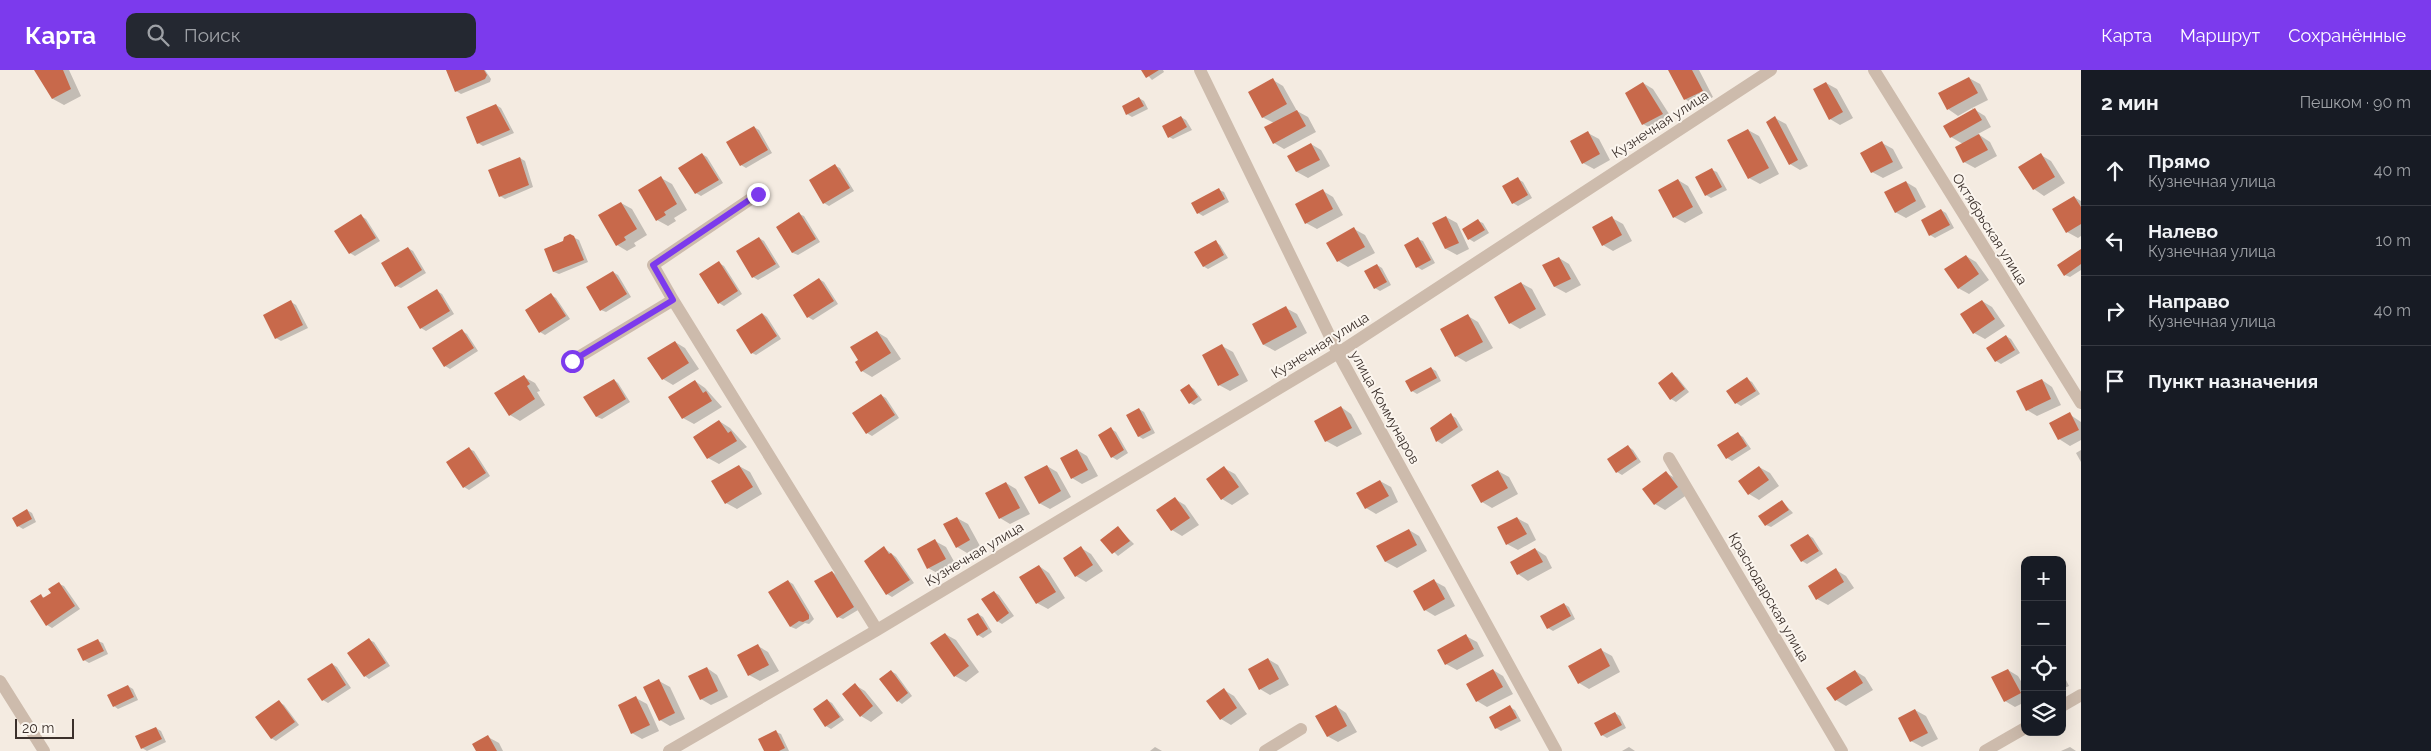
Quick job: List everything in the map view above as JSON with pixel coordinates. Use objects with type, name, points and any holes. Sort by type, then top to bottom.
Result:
[{"type":"street","name":"улица Коммунаров","points":[[1200,70],[1338,353],[1556,751]]},
{"type":"street","name":"Кузнечная улица","points":[[669,751],[877,630],[1338,353],[1771,70]]},
{"type":"street","name":"Октябрьская улица","points":[[1874,70],[2081,403]]},
{"type":"street","points":[[758,194],[653,265],[877,630]]},
{"type":"street","points":[[572,361],[673,300]]},
{"type":"street","name":"Краснодарская улица","points":[[1670,458],[1842,751]]},
{"type":"street","points":[[0,681],[44,751]]},
{"type":"street","points":[[2066,704],[2081,695]]},
{"type":"street","points":[[1265,751],[1301,729]]},
{"type":"street","points":[[1984,751],[2021,730]]},
{"type":"building","points":[[34,70],[63,70],[71,89],[52,99]]},
{"type":"building","points":[[446,70],[484,70],[487,75],[485,79],[455,92]]},
{"type":"building","points":[[1141,70],[1159,70],[1146,78]]},
{"type":"building","points":[[1668,70],[1692,70],[1703,91],[1684,100]]},
{"type":"building","points":[[1969,77],[1978,93],[1947,110],[1938,93]]},
{"type":"building","points":[[1273,78],[1287,104],[1262,118],[1248,92]]},
{"type":"building","points":[[1643,82],[1663,114],[1642,125],[1625,93]]},
{"type":"building","points":[[1826,82],[1843,112],[1829,120],[1813,89]]},
{"type":"building","points":[[1139,97],[1144,106],[1126,115],[1122,106]]},
{"type":"building","points":[[496,104],[510,130],[477,144],[466,117]]},
{"type":"building","points":[[1975,108],[1982,120],[1950,138],[1943,126]]},
{"type":"building","points":[[1297,110],[1306,126],[1273,144],[1264,127]]},
{"type":"building","points":[[1181,116],[1187,127],[1168,138],[1162,126]]},
{"type":"building","points":[[1775,116],[1798,160],[1789,165],[1766,122]]},
{"type":"building","points":[[754,126],[768,150],[740,166],[726,142]]},
{"type":"building","points":[[1748,129],[1769,168],[1748,179],[1727,140]]},
{"type":"building","points":[[1588,131],[1600,154],[1582,164],[1570,141]]},
{"type":"building","points":[[1979,134],[1988,150],[1963,163],[1955,147]]},
{"type":"building","points":[[1882,141],[1893,162],[1871,173],[1860,153]]},
{"type":"building","points":[[1311,143],[1320,160],[1296,172],[1287,156]]},
{"type":"building","points":[[702,153],[719,180],[695,194],[678,168]]},
{"type":"building","points":[[2041,153],[2055,177],[2033,190],[2018,167]]},
{"type":"building","points":[[520,157],[529,185],[499,197],[488,170]]},
{"type":"building","points":[[835,164],[850,188],[823,204],[809,180]]},
{"type":"building","points":[[1712,168],[1722,187],[1705,196],[1695,177]]},
{"type":"building","points":[[661,176],[677,204],[664,212],[666,215],[656,221],[638,190]]},
{"type":"building","points":[[1518,177],[1528,195],[1512,204],[1502,186]]},
{"type":"building","points":[[1678,179],[1693,207],[1673,218],[1658,190]]},
{"type":"building","points":[[1906,181],[1916,201],[1895,213],[1884,192]]},
{"type":"building","points":[[1219,188],[1225,199],[1197,214],[1191,203]]},
{"type":"building","points":[[1323,189],[1333,209],[1305,224],[1295,204]]},
{"type":"building","points":[[2074,196],[2081,207],[2081,224],[2066,233],[2052,209]]},
{"type":"building","points":[[621,202],[637,229],[624,237],[626,240],[616,246],[598,215]]},
{"type":"building","points":[[1941,209],[1950,225],[1929,236],[1921,220]]},
{"type":"building","points":[[799,212],[816,239],[792,253],[776,227]]},
{"type":"building","points":[[361,214],[376,238],[349,254],[334,231]]},
{"type":"building","points":[[1446,216],[1459,243],[1445,249],[1432,223]]},
{"type":"building","points":[[1612,216],[1622,235],[1602,246],[1592,227]]},
{"type":"building","points":[[1478,219],[1485,230],[1468,240],[1462,229]]},
{"type":"building","points":[[1354,227],[1365,247],[1337,262],[1326,243]]},
{"type":"building","points":[[570,234],[574,236],[584,260],[553,272],[544,249],[563,241],[564,237]]},
{"type":"building","points":[[759,237],[776,264],[752,278],[736,251]]},
{"type":"building","points":[[1418,237],[1431,260],[1416,268],[1404,245]]},
{"type":"building","points":[[1216,240],[1224,255],[1203,267],[1194,252]]},
{"type":"building","points":[[408,247],[422,270],[395,287],[381,263]]},
{"type":"building","points":[[2081,249],[2081,264],[2064,276],[2057,265]]},
{"type":"building","points":[[1966,255],[1979,274],[1958,289],[1944,269]]},
{"type":"building","points":[[1559,257],[1571,279],[1554,287],[1542,265]]},
{"type":"building","points":[[719,261],[738,291],[718,304],[699,274]]},
{"type":"building","points":[[1377,264],[1387,282],[1374,289],[1364,271]]},
{"type":"building","points":[[613,271],[627,294],[600,311],[586,287]]},
{"type":"building","points":[[819,278],[834,301],[807,318],[793,295]]},
{"type":"building","points":[[1521,282],[1536,309],[1509,324],[1494,297]]},
{"type":"building","points":[[437,289],[450,311],[420,329],[407,307]]},
{"type":"building","points":[[551,293],[566,316],[539,333],[525,310]]},
{"type":"building","points":[[291,300],[303,325],[275,339],[263,315]]},
{"type":"building","points":[[1982,300],[1995,319],[1973,334],[1960,314]]},
{"type":"building","points":[[1286,306],[1297,327],[1263,345],[1252,324]]},
{"type":"building","points":[[762,313],[777,336],[751,354],[736,330]]},
{"type":"building","points":[[1468,314],[1483,342],[1455,357],[1440,329]]},
{"type":"building","points":[[462,329],[474,348],[444,367],[432,348]]},
{"type":"building","points":[[877,331],[891,353],[861,372],[855,362],[858,360],[850,347]]},
{"type":"building","points":[[2006,335],[2015,350],[1995,362],[1986,348]]},
{"type":"building","points":[[675,341],[689,363],[662,380],[647,358]]},
{"type":"building","points":[[1222,344],[1239,375],[1218,386],[1202,355]]},
{"type":"building","points":[[1431,367],[1437,378],[1411,392],[1405,381]]},
{"type":"building","points":[[1672,372],[1685,389],[1670,400],[1658,383]]},
{"type":"building","points":[[524,375],[530,384],[527,386],[535,399],[509,416],[494,393]]},
{"type":"building","points":[[1747,377],[1756,391],[1735,404],[1726,391]]},
{"type":"building","points":[[614,379],[626,399],[596,417],[583,397]]},
{"type":"building","points":[[2042,379],[2051,399],[2026,411],[2016,391]]},
{"type":"building","points":[[695,380],[703,393],[706,391],[712,401],[682,419],[668,397]]},
{"type":"building","points":[[1189,384],[1198,397],[1189,404],[1180,390]]},
{"type":"building","points":[[881,394],[895,415],[866,434],[852,413]]},
{"type":"building","points":[[1341,406],[1352,428],[1325,442],[1314,421]]},
{"type":"building","points":[[1139,408],[1151,430],[1138,437],[1126,415]]},
{"type":"building","points":[[2070,412],[2079,430],[2058,440],[2049,423]]},
{"type":"building","points":[[1451,413],[1458,427],[1436,442],[1430,428]]},
{"type":"building","points":[[719,420],[728,433],[731,431],[737,441],[707,459],[693,437]]},
{"type":"building","points":[[1111,427],[1124,450],[1111,458],[1098,435]]},
{"type":"building","points":[[1738,432],[1747,446],[1726,459],[1717,445]]},
{"type":"building","points":[[1628,445],[1637,459],[1616,473],[1607,459]]},
{"type":"building","points":[[469,447],[486,473],[463,488],[446,462]]},
{"type":"building","points":[[1077,449],[1088,470],[1071,479],[1060,458]]},
{"type":"building","points":[[739,465],[753,487],[725,504],[711,481]]},
{"type":"building","points":[[1047,465],[1061,491],[1039,504],[1024,477]]},
{"type":"building","points":[[1224,466],[1239,487],[1221,500],[1206,479]]},
{"type":"building","points":[[1759,466],[1769,480],[1748,495],[1738,481]]},
{"type":"building","points":[[1498,470],[1508,488],[1481,503],[1471,485]]},
{"type":"building","points":[[1666,471],[1678,487],[1654,505],[1642,489]]},
{"type":"building","points":[[1380,480],[1389,496],[1365,509],[1356,493]]},
{"type":"building","points":[[1006,482],[1020,508],[999,519],[985,493]]},
{"type":"building","points":[[1175,497],[1190,518],[1171,531],[1156,510]]},
{"type":"building","points":[[1782,500],[1789,510],[1765,526],[1758,516]]},
{"type":"building","points":[[27,509],[32,519],[17,527],[12,518]]},
{"type":"building","points":[[957,517],[970,540],[956,548],[943,524]]},
{"type":"building","points":[[1517,517],[1527,534],[1506,545],[1497,527]]},
{"type":"building","points":[[1118,526],[1130,541],[1112,554],[1100,540]]},
{"type":"building","points":[[1409,529],[1417,545],[1385,562],[1376,546]]},
{"type":"building","points":[[1808,534],[1819,551],[1801,562],[1790,545]]},
{"type":"building","points":[[935,539],[946,559],[927,569],[917,549]]},
{"type":"building","points":[[884,546],[910,580],[886,595],[864,561]]},
{"type":"building","points":[[1081,546],[1093,565],[1075,577],[1063,558]]},
{"type":"building","points":[[1535,548],[1543,562],[1517,575],[1510,562]]},
{"type":"building","points":[[1039,565],[1056,592],[1036,604],[1019,577]]},
{"type":"building","points":[[1836,568],[1844,582],[1816,600],[1808,586]]},
{"type":"building","points":[[832,571],[854,607],[837,618],[814,581]]},
{"type":"building","points":[[1434,579],[1445,599],[1424,611],[1413,591]]},
{"type":"building","points":[[788,580],[809,615],[809,619],[803,622],[799,621],[790,627],[768,592]]},
{"type":"building","points":[[59,582],[75,606],[46,626],[30,601],[41,594],[43,598],[51,593],[48,589]]},
{"type":"building","points":[[994,591],[1009,613],[997,622],[981,599]]},
{"type":"building","points":[[1564,603],[1571,616],[1547,629],[1540,616]]},
{"type":"building","points":[[978,613],[988,629],[977,636],[967,619]]},
{"type":"building","points":[[945,633],[969,666],[954,677],[930,643]]},
{"type":"building","points":[[1466,634],[1474,649],[1445,665],[1437,650]]},
{"type":"building","points":[[369,638],[386,663],[364,677],[347,653]]},
{"type":"building","points":[[98,639],[104,651],[83,661],[77,649]]},
{"type":"building","points":[[758,644],[769,665],[748,676],[737,655]]},
{"type":"building","points":[[1601,648],[1610,666],[1578,684],[1568,666]]},
{"type":"building","points":[[1268,658],[1279,679],[1259,690],[1248,669]]},
{"type":"building","points":[[332,663],[346,685],[322,701],[307,679]]},
{"type":"building","points":[[707,667],[718,691],[700,700],[688,676]]},
{"type":"building","points":[[1493,669],[1503,687],[1476,702],[1466,684]]},
{"type":"building","points":[[2008,669],[2021,693],[2004,702],[1991,677]]},
{"type":"building","points":[[891,670],[908,693],[897,702],[879,679]]},
{"type":"building","points":[[1855,670],[1863,683],[1835,701],[1826,688]]},
{"type":"building","points":[[659,679],[675,713],[659,721],[643,687]]},
{"type":"building","points":[[855,683],[873,706],[860,717],[842,694]]},
{"type":"building","points":[[128,685],[134,697],[113,707],[107,695]]},
{"type":"building","points":[[1224,688],[1237,708],[1220,720],[1206,701]]},
{"type":"building","points":[[636,696],[650,725],[631,734],[618,705]]},
{"type":"building","points":[[827,699],[840,717],[825,727],[813,709]]},
{"type":"building","points":[[279,700],[295,722],[271,739],[255,717]]},
{"type":"building","points":[[1336,705],[1347,726],[1327,737],[1315,716]]},
{"type":"building","points":[[1510,705],[1517,718],[1495,729],[1489,717]]},
{"type":"building","points":[[1915,709],[1928,733],[1910,742],[1898,718]]},
{"type":"building","points":[[1615,712],[1622,725],[1601,736],[1594,723]]},
{"type":"building","points":[[156,727],[162,739],[141,749],[135,736]]},
{"type":"building","points":[[776,730],[785,748],[779,751],[764,751],[758,739]]},
{"type":"building","points":[[488,735],[497,751],[476,751],[472,744]]},
{"type":"route","points":[[572,361],[673,300],[653,265],[758,194]]}]
